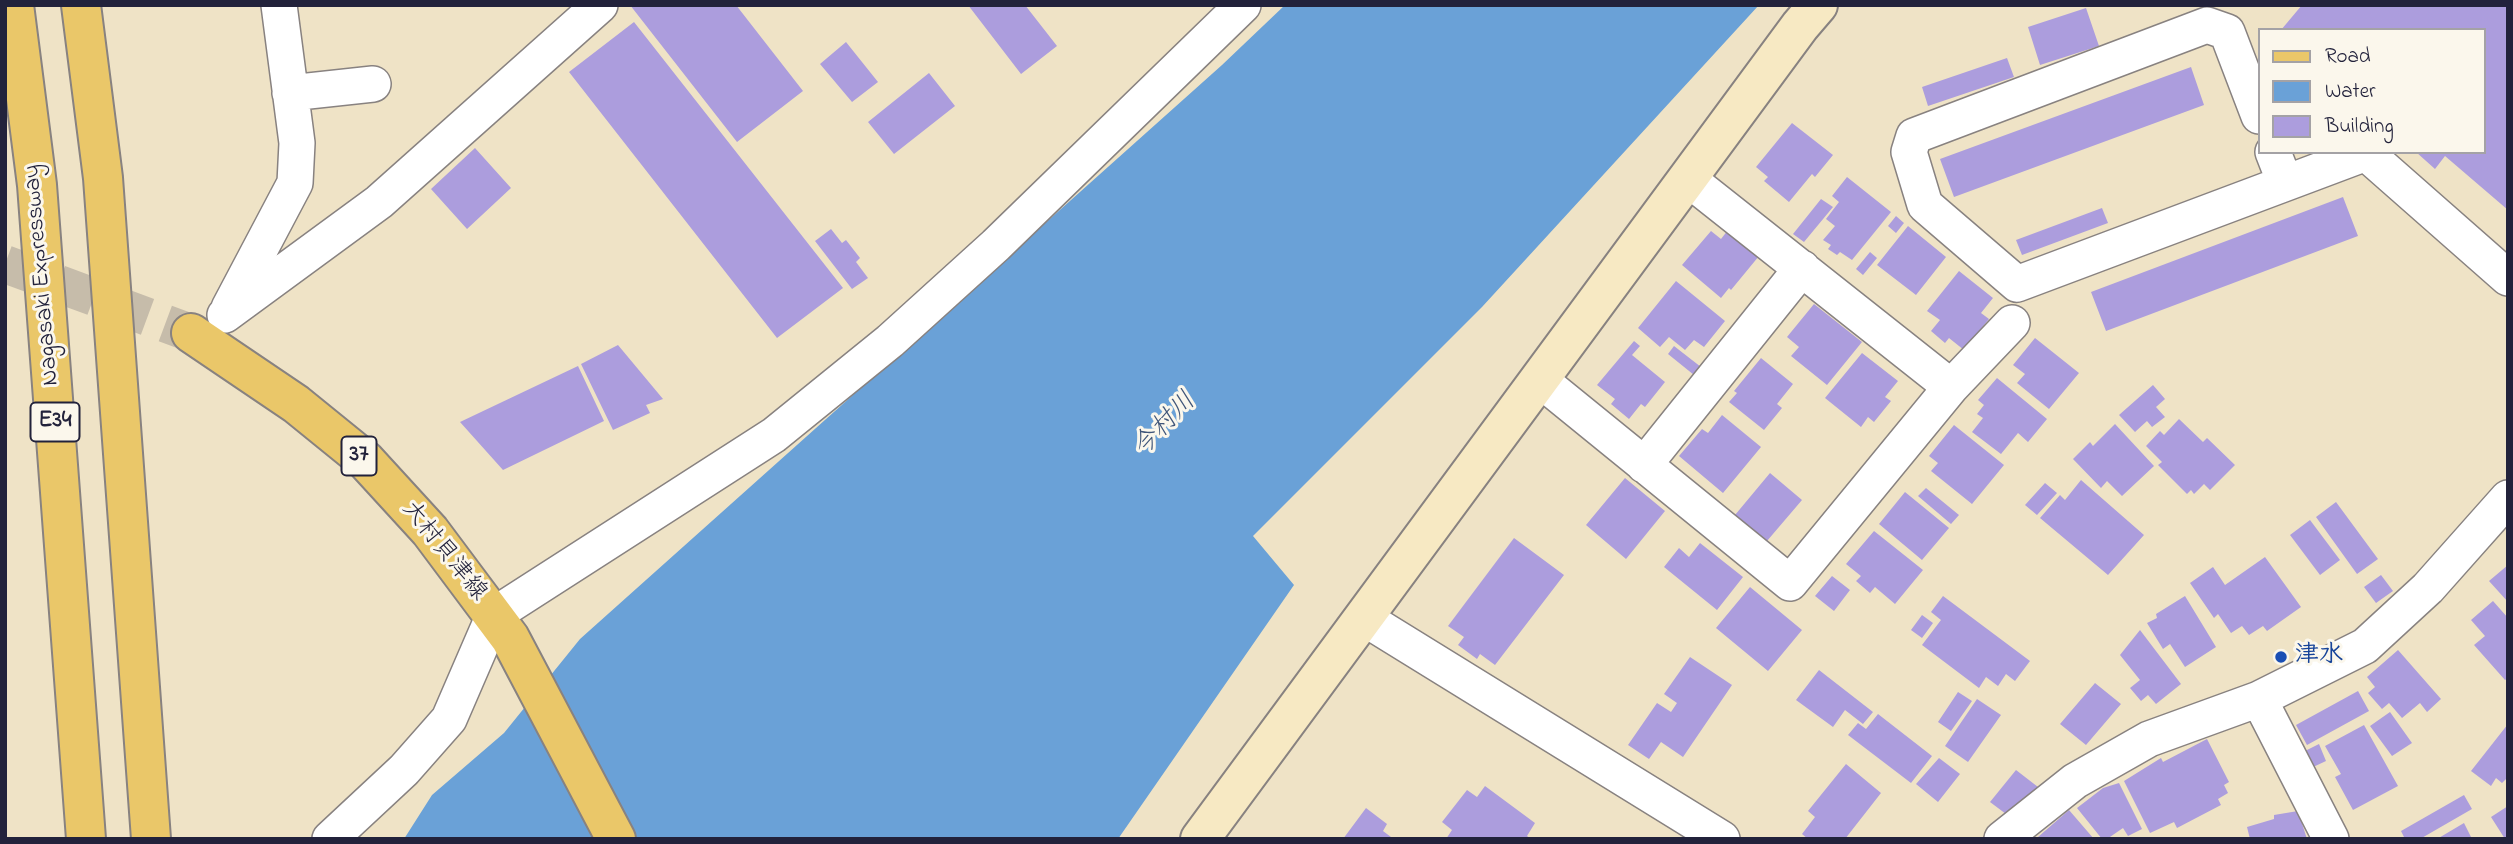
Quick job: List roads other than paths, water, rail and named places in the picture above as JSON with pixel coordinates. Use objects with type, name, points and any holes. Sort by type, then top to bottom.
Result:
[{"type":"main road","name":"Nagasaki Expressway","points":[[14,5],[37,185],[86,839]]},
{"type":"main road","points":[[82,5],[103,178],[151,839]]},
{"type":"main road","name":"大村貝津線","points":[[212,333],[365,460],[430,531],[502,626],[616,839]]},
{"type":"street","points":[[212,333],[295,183],[297,143],[279,5]]},
{"type":"street","points":[[212,333],[379,202],[600,5]]},
{"type":"street","points":[[330,839],[404,771],[449,719],[502,626],[774,435],[890,341],[996,245],[1243,5]]},
{"type":"street","points":[[1200,839],[1687,178],[1818,5]]},
{"type":"street","points":[[2258,113],[2227,32],[2207,24],[1914,136],[1909,152],[1925,205],[2017,284],[2279,168],[2360,154]]},
{"type":"street","points":[[290,93],[373,84]]},
{"type":"street","points":[[2367,154],[2508,278]]},
{"type":"street","points":[[1687,178],[1951,387]]},
{"type":"street","points":[[1644,465],[1802,268]]},
{"type":"street","points":[[1539,379],[1790,583],[1951,387],[2012,323]]},
{"type":"street","points":[[2002,839],[2075,781],[2149,740],[2259,699],[2365,646],[2428,588],[2508,498]]},
{"type":"street","points":[[1364,618],[1722,839]]},
{"type":"street","points":[[2259,699],[2330,839]]},
{"type":"water","name":"今村川","points":[[1285,5],[1759,5],[1482,307],[1253,536],[1294,585],[1118,839],[404,839],[432,795],[504,733],[580,639],[1222,65]]},
{"type":"tunnel","points":[[5,264],[191,333]]},
{"type":"place","name":"津水","points":[[2281,657]]}]
